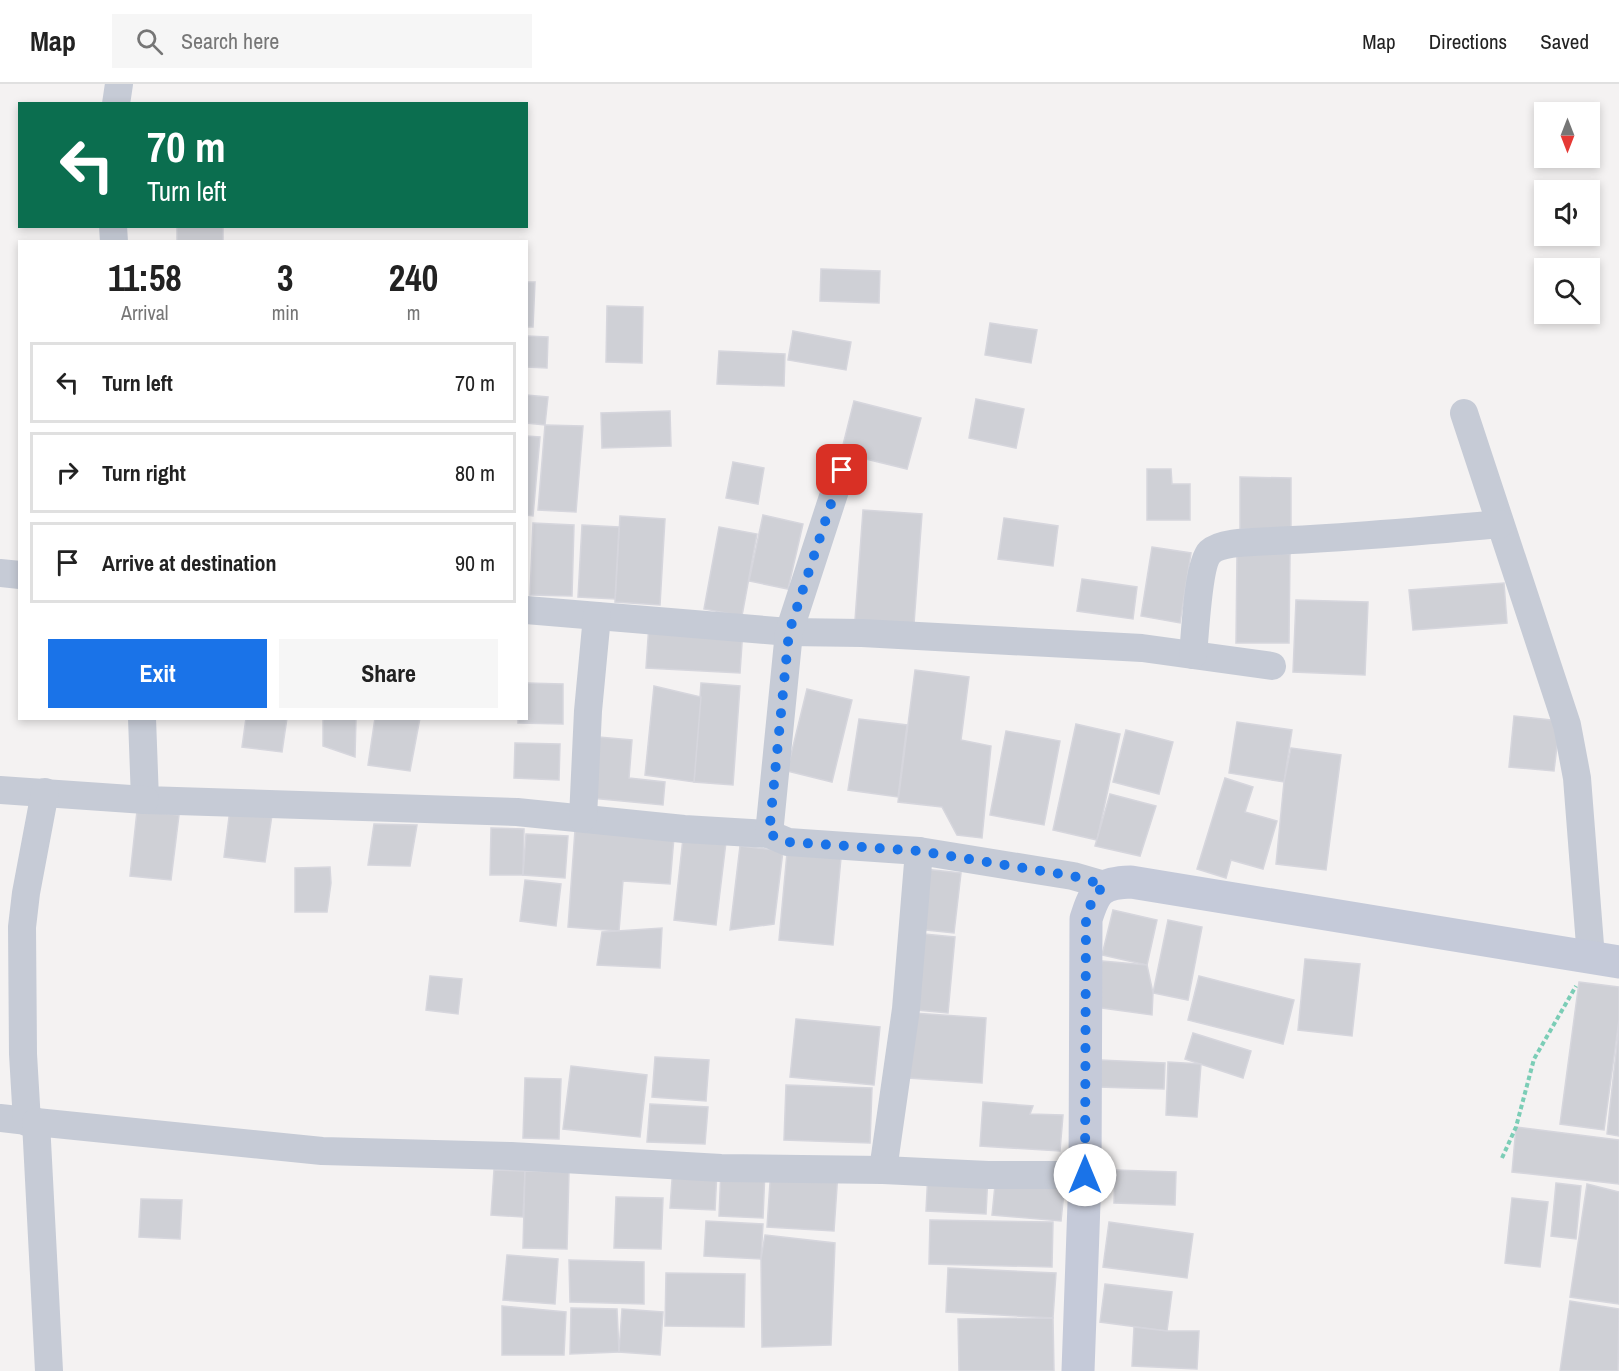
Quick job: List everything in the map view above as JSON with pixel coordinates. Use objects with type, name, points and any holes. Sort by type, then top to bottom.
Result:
[{"type":"street","points":[[116,102],[119,84]]},
{"type":"street","points":[[0,790],[145,800],[517,812],[684,829],[769,834],[788,842],[919,851],[1073,876],[1104,885],[1131,882],[1605,960],[1568,725],[1464,412]]},
{"type":"street","points":[[769,834],[789,632],[842,470]]},
{"type":"street","points":[[1193,655],[1202,571],[1209,553],[1215,549],[1242,542],[1357,538],[1500,524]]},
{"type":"street","points":[[0,573],[18,575]]},
{"type":"street","points":[[528,610],[789,632],[862,633],[1131,648],[1272,666]]},
{"type":"street","points":[[583,818],[588,711],[597,616]]},
{"type":"street","points":[[142,720],[145,800]]},
{"type":"street","points":[[45,792],[22,927],[21,1120],[50,1371]]},
{"type":"street","points":[[883,1170],[906,1009],[919,851]]},
{"type":"street","points":[[1078,1371],[1085,1175],[1086,918],[1093,898],[1104,885]]},
{"type":"street","points":[[21,1120],[322,1151],[511,1156],[721,1168],[883,1170],[988,1175],[1085,1175]]},
{"type":"path","points":[[1502,1158],[1516,1127],[1534,1059],[1605,960]]},
{"type":"building","points":[[177,228],[223,228],[223,240],[177,240]]},
{"type":"building","points":[[821,269],[880,271],[879,303],[820,301]]},
{"type":"building","points":[[528,282],[535,282],[533,327],[528,327]]},
{"type":"building","points":[[607,306],[643,307],[642,363],[606,362]]},
{"type":"building","points":[[990,323],[1037,330],[1031,363],[985,355]]},
{"type":"building","points":[[793,331],[851,342],[846,370],[788,360]]},
{"type":"building","points":[[528,336],[548,337],[547,368],[528,367]]},
{"type":"building","points":[[719,351],[785,354],[784,386],[717,384]]},
{"type":"building","points":[[528,395],[548,397],[545,425],[528,423]]},
{"type":"building","points":[[976,399],[1024,409],[1016,448],[969,438]]},
{"type":"building","points":[[854,401],[921,418],[907,469],[841,453]]},
{"type":"building","points":[[670,411],[671,446],[602,448],[601,413]]},
{"type":"building","points":[[545,425],[583,426],[576,512],[538,510]]},
{"type":"building","points":[[528,436],[540,437],[533,516],[528,515]]},
{"type":"building","points":[[733,462],[764,468],[758,504],[726,498]]},
{"type":"building","points":[[1147,469],[1171,469],[1172,484],[1190,484],[1190,520],[1147,520]]},
{"type":"building","points":[[1240,477],[1291,478],[1291,530],[1240,529]]},
{"type":"building","points":[[863,510],[922,514],[914,624],[855,620]]},
{"type":"building","points":[[763,515],[803,524],[788,589],[749,581]]},
{"type":"building","points":[[620,516],[665,519],[660,605],[615,602]]},
{"type":"building","points":[[1004,518],[1058,526],[1053,566],[998,559]]},
{"type":"building","points":[[533,523],[574,525],[572,596],[530,595]]},
{"type":"building","points":[[582,525],[619,527],[615,599],[578,597]]},
{"type":"building","points":[[719,527],[757,534],[742,616],[704,609]]},
{"type":"building","points":[[1152,547],[1191,553],[1180,623],[1141,616]]},
{"type":"building","points":[[1237,553],[1290,554],[1289,643],[1236,643]]},
{"type":"building","points":[[1082,579],[1137,587],[1133,619],[1077,611]]},
{"type":"building","points":[[1504,583],[1507,623],[1413,630],[1409,590]]},
{"type":"building","points":[[1296,600],[1368,602],[1365,675],[1293,672]]},
{"type":"building","points":[[649,624],[743,629],[740,673],[646,668]]},
{"type":"building","points":[[915,670],[969,677],[961,740],[991,746],[982,838],[957,835],[942,807],[898,802]]},
{"type":"building","points":[[528,683],[563,684],[563,724],[518,723],[518,720],[528,720]]},
{"type":"building","points":[[701,683],[740,686],[733,785],[694,782]]},
{"type":"building","points":[[654,686],[701,697],[694,782],[645,775]]},
{"type":"building","points":[[807,689],[852,700],[832,782],[787,771]]},
{"type":"building","points":[[1514,716],[1560,721],[1554,771],[1509,767]]},
{"type":"building","points":[[859,719],[907,725],[898,797],[848,790]]},
{"type":"building","points":[[246,720],[287,720],[282,752],[242,747]]},
{"type":"building","points":[[323,720],[356,720],[355,757],[323,746]]},
{"type":"building","points":[[375,720],[420,720],[410,771],[368,765]]},
{"type":"building","points":[[1237,722],[1292,730],[1284,782],[1229,773]]},
{"type":"building","points":[[1076,724],[1120,734],[1097,840],[1053,830]]},
{"type":"building","points":[[1126,730],[1173,742],[1159,794],[1113,782]]},
{"type":"building","points":[[1006,731],[1060,741],[1044,825],[990,815]]},
{"type":"building","points":[[587,736],[632,740],[629,778],[665,782],[663,805],[591,798]]},
{"type":"building","points":[[515,743],[560,744],[559,780],[514,778]]},
{"type":"building","points":[[1291,748],[1341,755],[1326,870],[1276,864],[1284,782]]},
{"type":"building","points":[[1225,778],[1253,787],[1245,812],[1277,821],[1263,869],[1231,860],[1226,878],[1197,869]]},
{"type":"building","points":[[1110,794],[1156,806],[1140,856],[1095,846]]},
{"type":"building","points":[[230,809],[272,815],[265,862],[224,857]]},
{"type":"building","points":[[137,811],[179,815],[171,880],[130,876]]},
{"type":"building","points":[[374,824],[417,825],[410,866],[368,865]]},
{"type":"building","points":[[491,828],[524,829],[523,875],[490,875]]},
{"type":"building","points":[[684,829],[727,834],[716,925],[674,920]]},
{"type":"building","points":[[575,830],[674,837],[670,884],[623,881],[619,931],[568,927]]},
{"type":"building","points":[[526,834],[568,836],[565,878],[523,875]]},
{"type":"building","points":[[788,842],[842,847],[833,945],[779,940]]},
{"type":"building","points":[[740,846],[783,851],[774,924],[730,930]]},
{"type":"building","points":[[330,867],[331,883],[327,912],[295,912],[295,868]]},
{"type":"building","points":[[924,869],[961,873],[954,933],[917,929]]},
{"type":"building","points":[[525,880],[561,884],[556,926],[520,921]]},
{"type":"building","points":[[1113,910],[1157,920],[1147,965],[1102,955]]},
{"type":"building","points":[[1168,920],[1202,927],[1188,1000],[1153,993]]},
{"type":"building","points":[[662,928],[660,968],[597,965],[602,932]]},
{"type":"building","points":[[913,933],[955,937],[948,1013],[906,1009]]},
{"type":"building","points":[[1305,959],[1360,964],[1352,1036],[1298,1030]]},
{"type":"building","points":[[1102,961],[1147,965],[1153,993],[1152,1015],[1095,1007]]},
{"type":"building","points":[[430,976],[462,979],[458,1014],[426,1010]]},
{"type":"building","points":[[1199,976],[1294,1000],[1283,1044],[1188,1020]]},
{"type":"building","points":[[1579,982],[1619,987],[1619,1020],[1604,1130],[1560,1124]]},
{"type":"building","points":[[913,1013],[986,1018],[982,1083],[908,1078]]},
{"type":"building","points":[[796,1019],[880,1027],[874,1085],[790,1077]]},
{"type":"building","points":[[1619,1026],[1619,1136],[1607,1134]]},
{"type":"building","points":[[1193,1033],[1251,1051],[1243,1078],[1185,1059]]},
{"type":"building","points":[[655,1057],[709,1060],[706,1101],[652,1097]]},
{"type":"building","points":[[1100,1060],[1165,1063],[1164,1089],[1098,1087]]},
{"type":"building","points":[[1168,1062],[1201,1064],[1197,1117],[1166,1115]]},
{"type":"building","points":[[571,1066],[647,1075],[640,1137],[563,1129]]},
{"type":"building","points":[[525,1078],[561,1079],[559,1139],[523,1138]]},
{"type":"building","points":[[786,1085],[872,1088],[870,1143],[784,1140]]},
{"type":"building","points":[[983,1102],[1033,1106],[1030,1114],[1063,1115],[1060,1151],[980,1146]]},
{"type":"building","points":[[650,1104],[708,1107],[705,1144],[647,1142]]},
{"type":"building","points":[[1516,1127],[1619,1140],[1619,1184],[1512,1172]]},
{"type":"building","points":[[673,1165],[717,1171],[715,1210],[670,1208]]},
{"type":"building","points":[[721,1168],[765,1170],[763,1218],[719,1216]]},
{"type":"building","points":[[771,1168],[838,1172],[834,1231],[767,1227]]},
{"type":"building","points":[[494,1170],[525,1171],[523,1217],[491,1215]]},
{"type":"building","points":[[1115,1170],[1176,1172],[1175,1205],[1114,1203]]},
{"type":"building","points":[[525,1171],[569,1172],[567,1249],[523,1248]]},
{"type":"building","points":[[928,1172],[988,1175],[986,1214],[926,1211]]},
{"type":"building","points":[[996,1175],[1065,1182],[1061,1221],[992,1215]]},
{"type":"building","points":[[1556,1183],[1581,1186],[1576,1239],[1551,1236]]},
{"type":"building","points":[[1587,1184],[1619,1192],[1619,1304],[1570,1297]]},
{"type":"building","points":[[616,1197],[663,1198],[661,1249],[614,1248]]},
{"type":"building","points":[[1512,1198],[1548,1202],[1540,1267],[1505,1263]]},
{"type":"building","points":[[141,1199],[182,1200],[180,1239],[139,1237]]},
{"type":"building","points":[[930,1220],[1053,1222],[1052,1267],[929,1264]]},
{"type":"building","points":[[706,1221],[763,1224],[761,1259],[704,1256]]},
{"type":"building","points":[[1109,1222],[1193,1234],[1187,1278],[1103,1267]]},
{"type":"building","points":[[765,1235],[835,1243],[831,1345],[762,1347],[761,1259]]},
{"type":"building","points":[[507,1255],[558,1259],[555,1304],[503,1300]]},
{"type":"building","points":[[569,1260],[644,1262],[644,1304],[570,1302]]},
{"type":"building","points":[[948,1268],[1056,1273],[1053,1318],[946,1312]]},
{"type":"building","points":[[666,1273],[745,1274],[744,1327],[665,1326]]},
{"type":"building","points":[[1105,1284],[1172,1292],[1167,1331],[1100,1322]]},
{"type":"building","points":[[1570,1301],[1619,1309],[1618,1371],[1560,1371]]},
{"type":"building","points":[[502,1306],[566,1312],[564,1355],[502,1355]]},
{"type":"building","points":[[571,1308],[617,1309],[619,1352],[570,1354]]},
{"type":"building","points":[[622,1309],[663,1312],[660,1355],[619,1352]]},
{"type":"building","points":[[1053,1318],[1054,1371],[959,1371],[958,1319]]},
{"type":"building","points":[[1134,1327],[1167,1331],[1199,1331],[1197,1369],[1132,1366]]},
{"type":"route","points":[[842,470],[789,632],[769,834],[788,842],[919,851],[1073,876],[1104,885],[1093,898],[1086,918],[1085,1175]]}]
